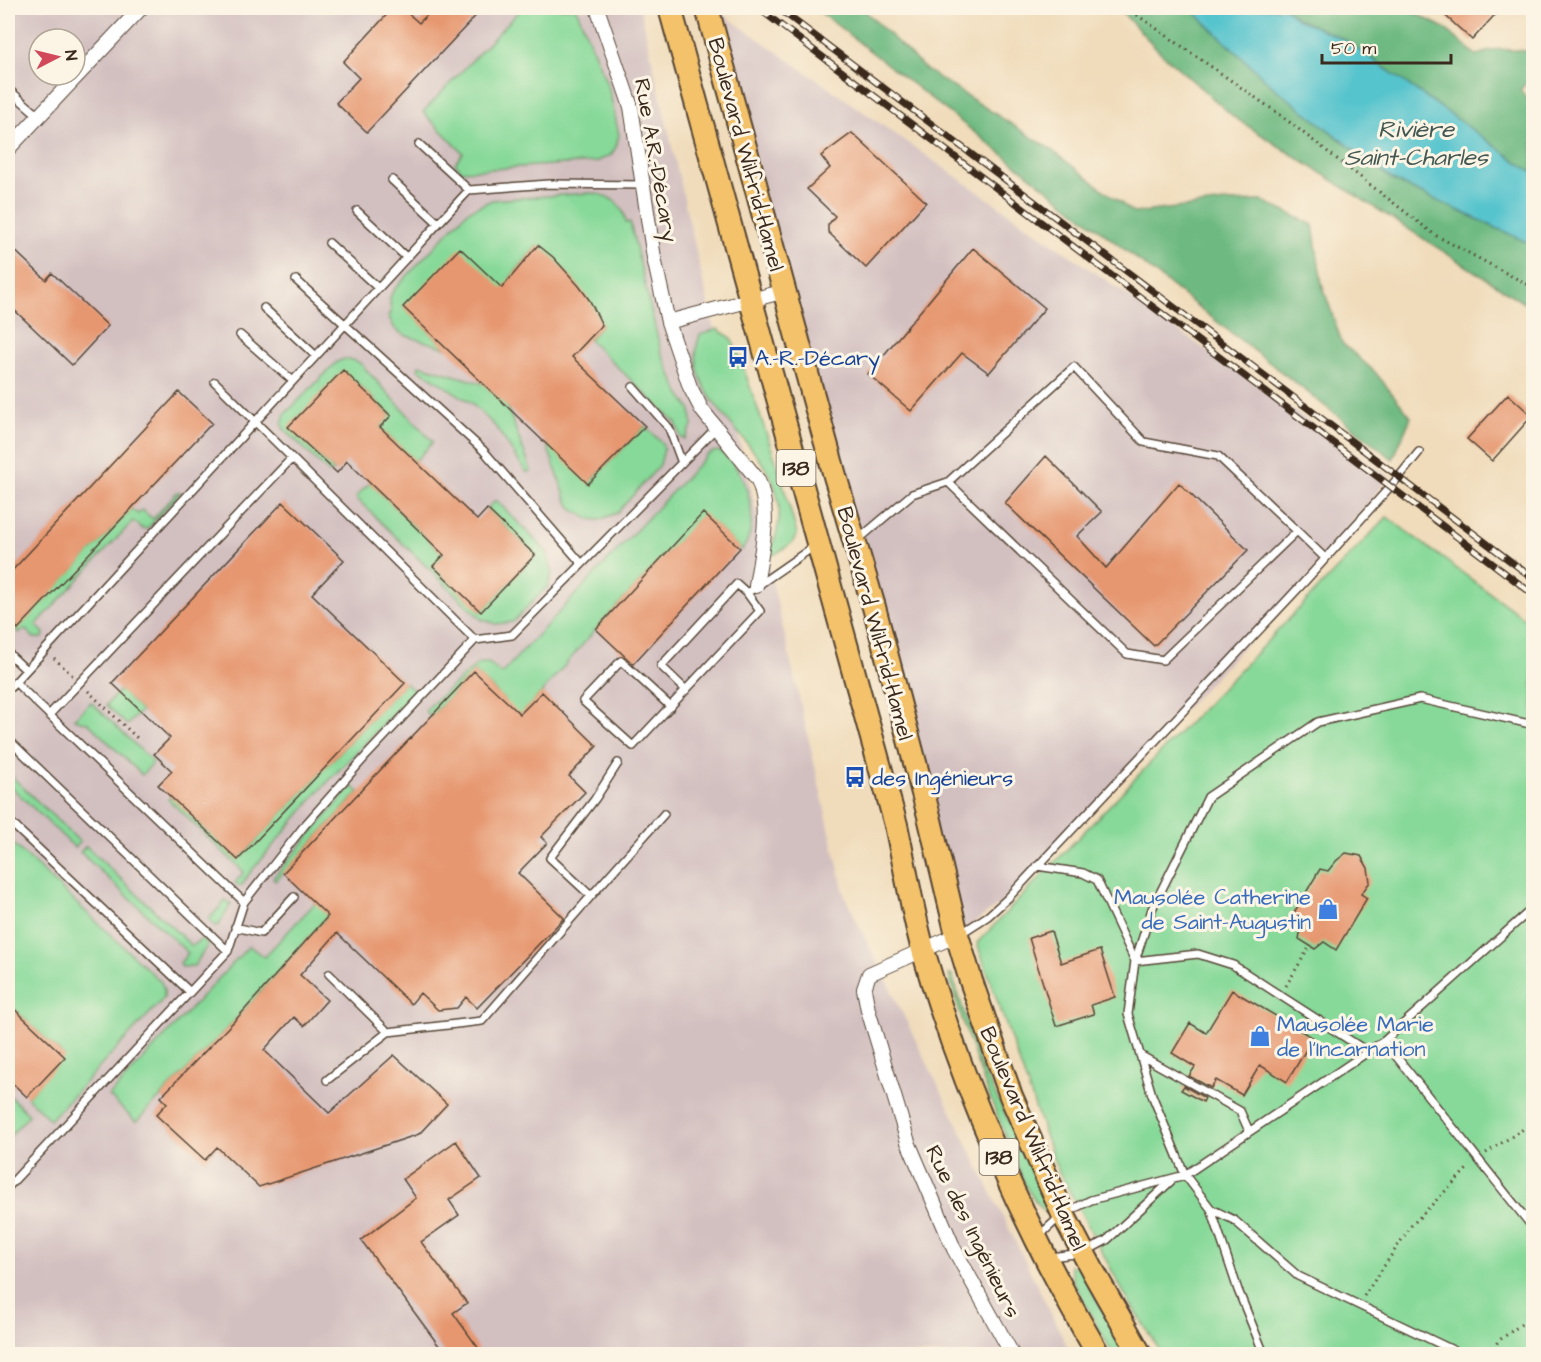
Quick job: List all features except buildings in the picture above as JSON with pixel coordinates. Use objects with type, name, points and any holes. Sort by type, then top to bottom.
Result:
[{"type":"main road","name":"Boulevard Wilfrid-Hamel","points":[[670,8],[896,825],[924,950],[977,1105],[1041,1248],[1098,1354]]},
{"type":"main road","name":"Boulevard Wilfrid-Hamel","points":[[707,8],[930,816],[970,981],[1011,1096],[1064,1214],[1083,1253],[1140,1354]]},
{"type":"street","points":[[8,149],[141,8]]},
{"type":"street","name":"Rue A.R.-Décary","points":[[597,8],[631,107],[654,258],[668,322],[690,387],[702,410],[758,480],[763,493],[765,520],[752,590]]},
{"type":"street","points":[[668,322],[785,291]]},
{"type":"street","name":"Rue des Ingénieurs","points":[[957,935],[870,974],[864,989],[868,1010],[908,1142],[954,1248],[1012,1354]]},
{"type":"lane","points":[[8,89],[39,116]]},
{"type":"lane","points":[[419,144],[469,190]]},
{"type":"lane","points":[[392,180],[438,224]]},
{"type":"lane","points":[[8,690],[469,190],[549,184],[643,185]]},
{"type":"lane","points":[[357,211],[406,257]]},
{"type":"lane","points":[[329,243],[378,288]]},
{"type":"lane","points":[[296,280],[483,450],[582,564]]},
{"type":"lane","points":[[264,308],[316,356]]},
{"type":"lane","points":[[240,335],[293,381]]},
{"type":"lane","points":[[855,543],[912,494],[948,482],[1074,367],[1144,441],[1218,456],[1325,558]]},
{"type":"lane","points":[[215,382],[475,640]]},
{"type":"lane","points":[[633,387],[669,428],[682,463]]},
{"type":"lane","points":[[8,1187],[228,951],[244,902],[304,826],[367,754],[475,640],[512,635],[716,428]]},
{"type":"lane","points":[[957,935],[988,916],[1038,866],[1298,589],[1419,452]]},
{"type":"lane","points":[[49,715],[292,458]]},
{"type":"lane","points":[[948,482],[1127,654],[1163,660],[1297,531]]},
{"type":"lane","points":[[752,590],[818,543]]},
{"type":"lane","points":[[671,707],[621,661],[583,701],[631,749],[671,707],[760,611],[752,590],[737,584],[662,666],[686,690]]},
{"type":"lane","points":[[8,652],[26,670]]},
{"type":"lane","points":[[15,682],[244,902]]},
{"type":"lane","points":[[1264,1354],[1238,1290],[1211,1209],[1185,1174],[1152,1095],[1128,1014],[1135,961],[1152,909],[1208,797],[1318,722],[1420,699],[1533,724]]},
{"type":"lane","points":[[8,739],[228,951]]},
{"type":"lane","points":[[591,896],[550,858],[595,799],[618,763]]},
{"type":"lane","points":[[327,1080],[388,1032],[482,1021],[664,814]]},
{"type":"lane","points":[[8,820],[190,992]]},
{"type":"lane","points":[[1038,866],[1083,873],[1097,880],[1135,961]]},
{"type":"lane","points":[[236,927],[261,933],[294,897]]},
{"type":"lane","points":[[1173,1179],[1107,1240],[1083,1253],[1041,1248],[1064,1214],[1091,1200],[1185,1174],[1368,1052],[1384,1041],[1532,911]]},
{"type":"lane","points":[[1135,961],[1198,954],[1233,965],[1368,1052]]},
{"type":"lane","points":[[329,974],[388,1032]]},
{"type":"lane","points":[[1384,1041],[1533,1229]]},
{"type":"lane","points":[[1140,1054],[1240,1111],[1250,1131]]},
{"type":"lane","points":[[1211,1209],[1234,1220],[1298,1276],[1461,1354]]},
{"type":"path","points":[[1127,8],[1279,114],[1435,234],[1533,288]]},
{"type":"path","points":[[45,650],[137,738]]},
{"type":"path","points":[[1280,996],[1308,949]]},
{"type":"path","points":[[1359,1305],[1411,1226],[1478,1159],[1533,1122]]},
{"type":"path","points":[[1491,1354],[1498,1341],[1533,1315]]},
{"type":"shaded area","points":[[8,8],[640,8],[845,897],[1071,1354],[8,1354]]},
{"type":"shaded area","points":[[716,8],[1389,477],[1306,580],[1008,898],[957,935]]},
{"type":"green space","points":[[522,8],[576,8],[609,89],[619,135],[616,147],[611,155],[596,162],[462,171],[455,163],[463,153],[423,112]]},
{"type":"green space","points":[[815,8],[862,8],[926,70],[1049,148],[1134,213],[1225,202],[1263,201],[1313,225],[1322,284],[1342,343],[1375,372],[1411,417],[1393,459]]},
{"type":"green space","points":[[1118,8],[1190,8],[1272,86],[1393,180],[1533,245],[1533,306],[1524,303],[1235,118],[1160,52]]},
{"type":"green space","points":[[1285,8],[1405,8],[1444,28],[1476,55],[1498,49],[1527,51],[1533,63],[1533,75],[1520,90],[1533,106],[1533,173],[1345,40],[1298,19]]},
{"type":"green space","points":[[590,193],[603,195],[614,201],[622,210],[626,223],[630,222],[661,352],[680,394],[691,410],[692,426],[685,439],[681,438],[676,423],[589,340],[602,325],[574,282],[538,245],[510,278],[506,292],[404,307],[446,348],[404,335],[395,329],[388,315],[391,314],[390,298],[393,291],[468,211],[492,200]]},
{"type":"green space","points":[[717,329],[730,337],[739,355],[780,473],[797,534],[792,543],[774,555],[770,552],[777,530],[779,509],[777,494],[769,474],[711,397],[700,378],[696,357],[700,335]]},
{"type":"green space","points":[[344,359],[360,363],[433,442],[415,461],[380,427],[391,415],[343,371],[289,427],[333,472],[329,473],[283,428],[285,414],[337,362]]},
{"type":"green space","points":[[419,365],[484,384],[507,406],[530,472],[526,472],[495,426],[470,402],[418,369]]},
{"type":"green space","points":[[645,426],[662,443],[664,449],[660,465],[617,513],[599,520],[589,519],[573,510],[567,501],[546,443],[589,483]]},
{"type":"green space","points":[[719,451],[737,470],[749,497],[751,526],[742,550],[703,514],[596,629],[542,692],[353,888],[239,1016],[136,1122],[109,1096],[249,946],[264,957],[506,701],[474,671],[430,717],[425,710],[479,663],[489,663],[501,674],[707,455]]},
{"type":"green space","points":[[370,483],[444,555],[433,566],[481,612],[535,555],[487,509],[496,500],[547,552],[552,573],[548,586],[513,622],[496,624],[481,619],[357,499],[357,495]]},
{"type":"green space","points":[[177,492],[181,492],[147,529],[143,529],[133,521],[36,625],[44,633],[43,638],[34,638],[25,629],[19,633],[8,622],[9,620],[18,628],[131,509],[138,514],[142,510],[153,519]]},
{"type":"green space","points":[[1387,517],[1533,625],[1533,1354],[1162,1354],[1125,1295],[1056,1166],[977,943]]},
{"type":"green space","points":[[405,683],[415,691],[319,791],[242,885],[238,886],[235,883],[244,872],[168,799],[171,797],[238,860]]},
{"type":"green space","points":[[120,690],[141,711],[127,725],[106,705]]},
{"type":"green space","points":[[91,702],[153,762],[142,775],[88,723],[74,719]]},
{"type":"green space","points":[[8,773],[80,842],[75,848],[8,784]]},
{"type":"green space","points":[[352,786],[359,792],[276,881],[273,878]]},
{"type":"green space","points":[[8,839],[161,982],[164,989],[164,998],[50,1120],[27,1097],[64,1056],[8,1003]]},
{"type":"green space","points":[[86,846],[192,946],[203,938],[208,945],[194,966],[182,967],[180,963],[188,953],[80,852]]},
{"type":"green space","points":[[226,900],[231,904],[219,925],[215,926],[209,919]]},
{"type":"green space","points":[[949,975],[952,975],[981,1066],[1033,1170],[1050,1213],[1047,1214],[1027,1189],[975,1057]]},
{"type":"green space","points":[[8,1094],[29,1115],[8,1138]]},
{"type":"green space","points":[[1070,1266],[1078,1266],[1127,1354],[1113,1354],[1074,1283]]},
{"type":"water","name":"Rivière Saint-Charles","points":[[1190,8],[1285,8],[1298,19],[1345,40],[1533,173],[1533,245],[1393,180],[1272,86]]},
{"type":"railway","points":[[758,8],[1534,595]]},
{"type":"railway","points":[[778,8],[1534,579]]},
{"type":"place","name":"A.-R.-Décary","points":[[738,357]]},
{"type":"place","name":"des Ingénieurs","points":[[855,777]]},
{"type":"place","name":"Mausolée Catherine de Saint-Augustin","points":[[1328,909]]},
{"type":"place","name":"Mausolée Marie de l'Incarnation","points":[[1260,1036]]}]
